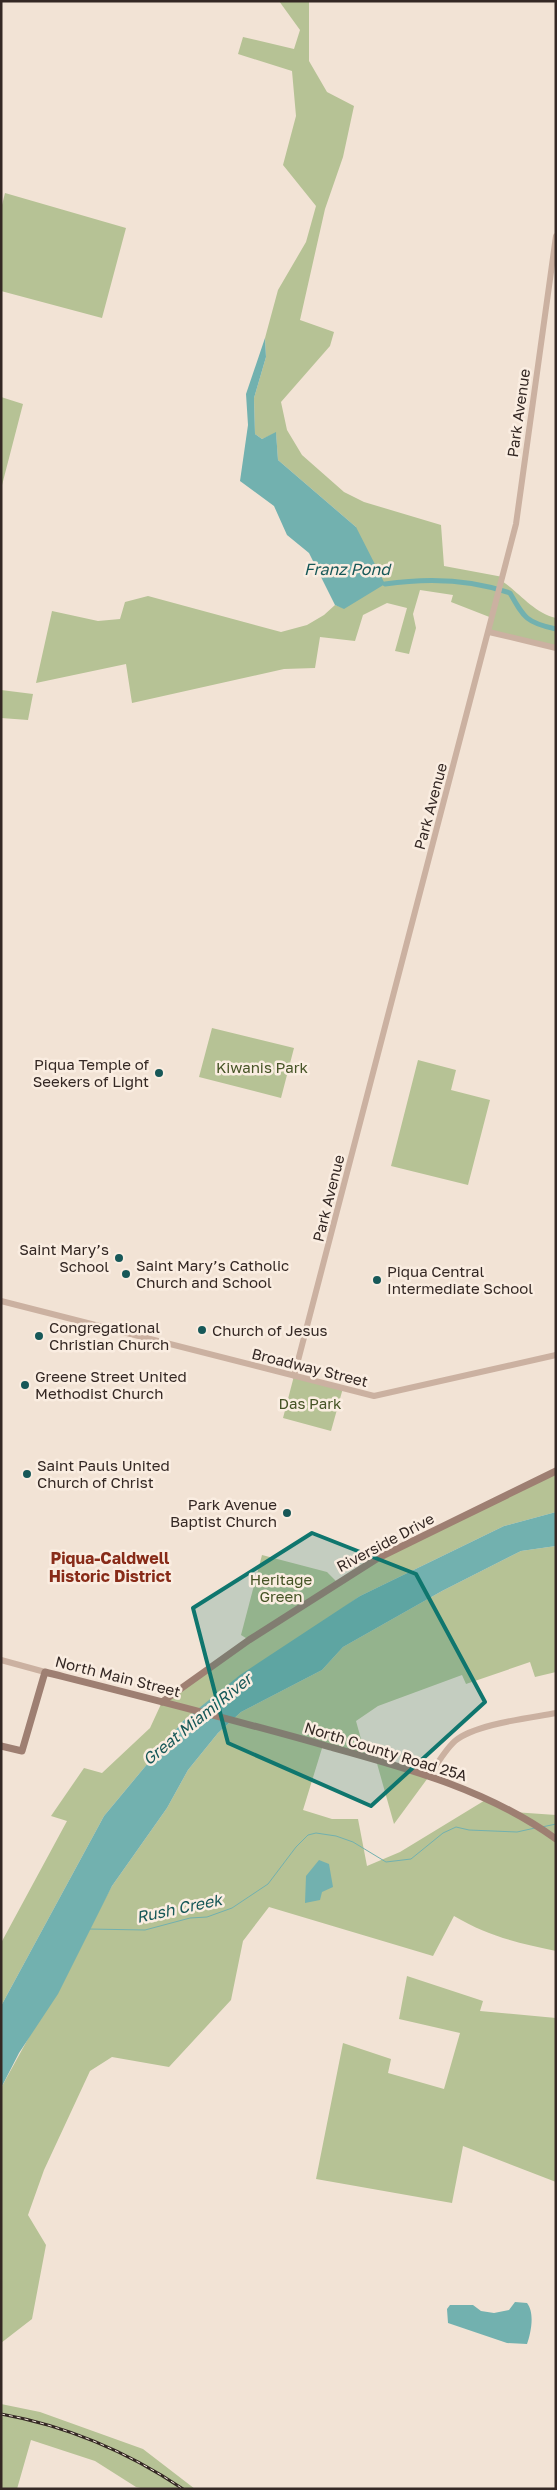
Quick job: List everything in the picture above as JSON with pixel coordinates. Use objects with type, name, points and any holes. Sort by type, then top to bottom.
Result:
[{"type":"main road","name":"Riverside Drive","points":[[162,1702],[249,1640],[378,1558],[556,1471]]},
{"type":"main road","name":"North Main Street","points":[[45,1672],[228,1719]]},
{"type":"main road","points":[[1,1746],[22,1751],[45,1672]]},
{"type":"main road","name":"North County Road 25A","points":[[228,1719],[430,1775],[459,1786],[513,1812],[554,1838]]},
{"type":"street","name":"Park Avenue","points":[[294,1376],[516,524],[556,236]]},
{"type":"street","points":[[489,632],[556,648]]},
{"type":"street","name":"Broadway Street","points":[[1,1301],[374,1396],[556,1355]]},
{"type":"street","name":"North Main Street","points":[[1,1660],[45,1672]]},
{"type":"street","points":[[430,1775],[456,1740],[470,1732],[556,1712]]},
{"type":"highlighted area","points":[[312,1533],[416,1574],[485,1702],[371,1806],[228,1743],[193,1608]]},
{"type":"green space","points":[[279,1],[309,1],[309,61],[327,92],[354,106],[343,157],[325,209],[300,320],[334,332],[330,346],[281,402],[287,430],[302,455],[344,492],[364,502],[441,525],[444,566],[503,577],[502,581],[534,607],[556,618],[556,648],[489,632],[492,618],[451,602],[453,595],[420,590],[413,614],[416,628],[409,654],[395,651],[407,608],[387,603],[363,615],[355,641],[320,637],[315,668],[284,669],[132,703],[126,664],[36,683],[52,611],[98,621],[120,619],[125,602],[148,596],[281,632],[307,625],[324,615],[335,605],[344,608],[356,527],[278,460],[276,433],[262,439],[255,434],[254,398],[266,357],[265,338],[278,290],[306,242],[316,206],[283,165],[296,116],[292,71],[238,54],[243,37],[294,49],[300,30]]},
{"type":"green space","points":[[5,193],[126,228],[102,318],[1,291],[1,209]]},
{"type":"green space","points":[[1,397],[23,404],[1,489]]},
{"type":"green space","points":[[1,690],[33,694],[28,720],[1,718]]},
{"type":"green space","name":"Kiwanis Park","points":[[212,1028],[294,1048],[281,1098],[199,1077]]},
{"type":"green space","points":[[418,1060],[456,1070],[451,1090],[490,1100],[468,1185],[391,1166]]},
{"type":"green space","name":"Das Park","points":[[294,1376],[343,1388],[331,1431],[283,1418]]},
{"type":"green space","name":"Heritage Green","points":[[556,1471],[556,1512],[504,1526],[360,1596],[183,1721],[104,1816],[1,2006],[1,1943],[67,1821],[51,1816],[84,1768],[102,1773],[150,1728],[162,1702],[249,1640],[241,1635],[262,1555],[327,1572],[338,1583],[378,1558]]},
{"type":"green space","points":[[556,1546],[556,1672],[535,1677],[530,1662],[466,1684],[462,1675],[378,1706],[356,1721],[366,1757],[323,1745],[303,1810],[332,1819],[358,1819],[367,1866],[400,1852],[487,1799],[513,1812],[556,1815],[556,1951],[503,1938],[479,1929],[454,1916],[433,1956],[269,1907],[243,1941],[231,2000],[169,2067],[112,2057],[90,2071],[44,2170],[28,2215],[46,2245],[32,2319],[1,2343],[1,2088],[112,1886],[167,1808],[188,1770],[218,1733],[241,1712],[322,1670],[343,1647],[442,1591],[521,1551]]},
{"type":"green space","points":[[376,1760],[430,1775],[394,1824]]},
{"type":"green space","points":[[407,1976],[483,2001],[480,2011],[556,2018],[556,2182],[463,2146],[452,2203],[316,2179],[343,2043],[391,2059],[388,2073],[444,2089],[460,2033],[399,2019]]},
{"type":"green space","points":[[1,2404],[40,2412],[143,2449],[195,2489],[145,2489],[136,2487],[95,2461],[31,2440],[17,2489],[1,2489]]},
{"type":"water","name":"Franz Pond","points":[[265,338],[266,357],[254,398],[255,434],[262,439],[276,432],[278,460],[356,527],[385,584],[344,609],[335,605],[309,553],[287,535],[274,506],[240,481],[248,425],[246,394]]},
{"type":"water","name":"Great Miami River","points":[[556,1512],[556,1546],[521,1551],[442,1591],[343,1647],[322,1670],[241,1712],[218,1733],[188,1770],[167,1808],[112,1886],[58,1994],[19,2053],[1,2088],[1,2006],[104,1816],[183,1721],[240,1675],[360,1596],[504,1526]]},
{"type":"water","points":[[319,1860],[329,1864],[333,1887],[322,1892],[320,1900],[305,1903],[306,1876]]},
{"type":"water","points":[[515,2302],[527,2303],[531,2312],[531,2329],[527,2344],[507,2343],[448,2323],[447,2309],[450,2305],[473,2305],[481,2311],[494,2313],[509,2310]]},
{"type":"waterway","points":[[385,584],[416,581],[448,581],[495,588],[510,593],[523,614],[532,622],[556,629]]},
{"type":"waterway","name":"Rush Creek","points":[[542,1827],[556,1824]]},
{"type":"waterway","name":"Rush Creek","points":[[88,1929],[145,1930],[190,1918],[207,1917],[232,1908],[268,1884],[296,1847],[308,1835],[316,1833],[336,1836],[353,1842],[386,1862],[411,1859],[443,1833],[456,1827],[469,1830],[517,1832],[535,1828]]},
{"type":"railway","points":[[1,2414],[50,2426],[96,2442],[141,2463],[183,2489]]},
{"type":"place","name":"Piqua Temple of Seekers of Light","points":[[159,1073]]},
{"type":"place","name":"Saint Mary’s School","points":[[119,1258]]},
{"type":"place","name":"Saint Mary’s Catholic Church and School","points":[[126,1274]]},
{"type":"place","name":"Piqua Central Intermediate School","points":[[377,1280]]},
{"type":"place","name":"Church of Jesus","points":[[202,1330]]},
{"type":"place","name":"Congregational Christian Church","points":[[39,1336]]},
{"type":"place","name":"Greene Street United Methodist Church","points":[[25,1385]]},
{"type":"place","name":"Saint Pauls United Church of Christ","points":[[27,1474]]},
{"type":"place","name":"Park Avenue Baptist Church","points":[[287,1513]]},
{"type":"district","name":"Piqua-Caldwell Historic District","points":[[110,1567]]}]
